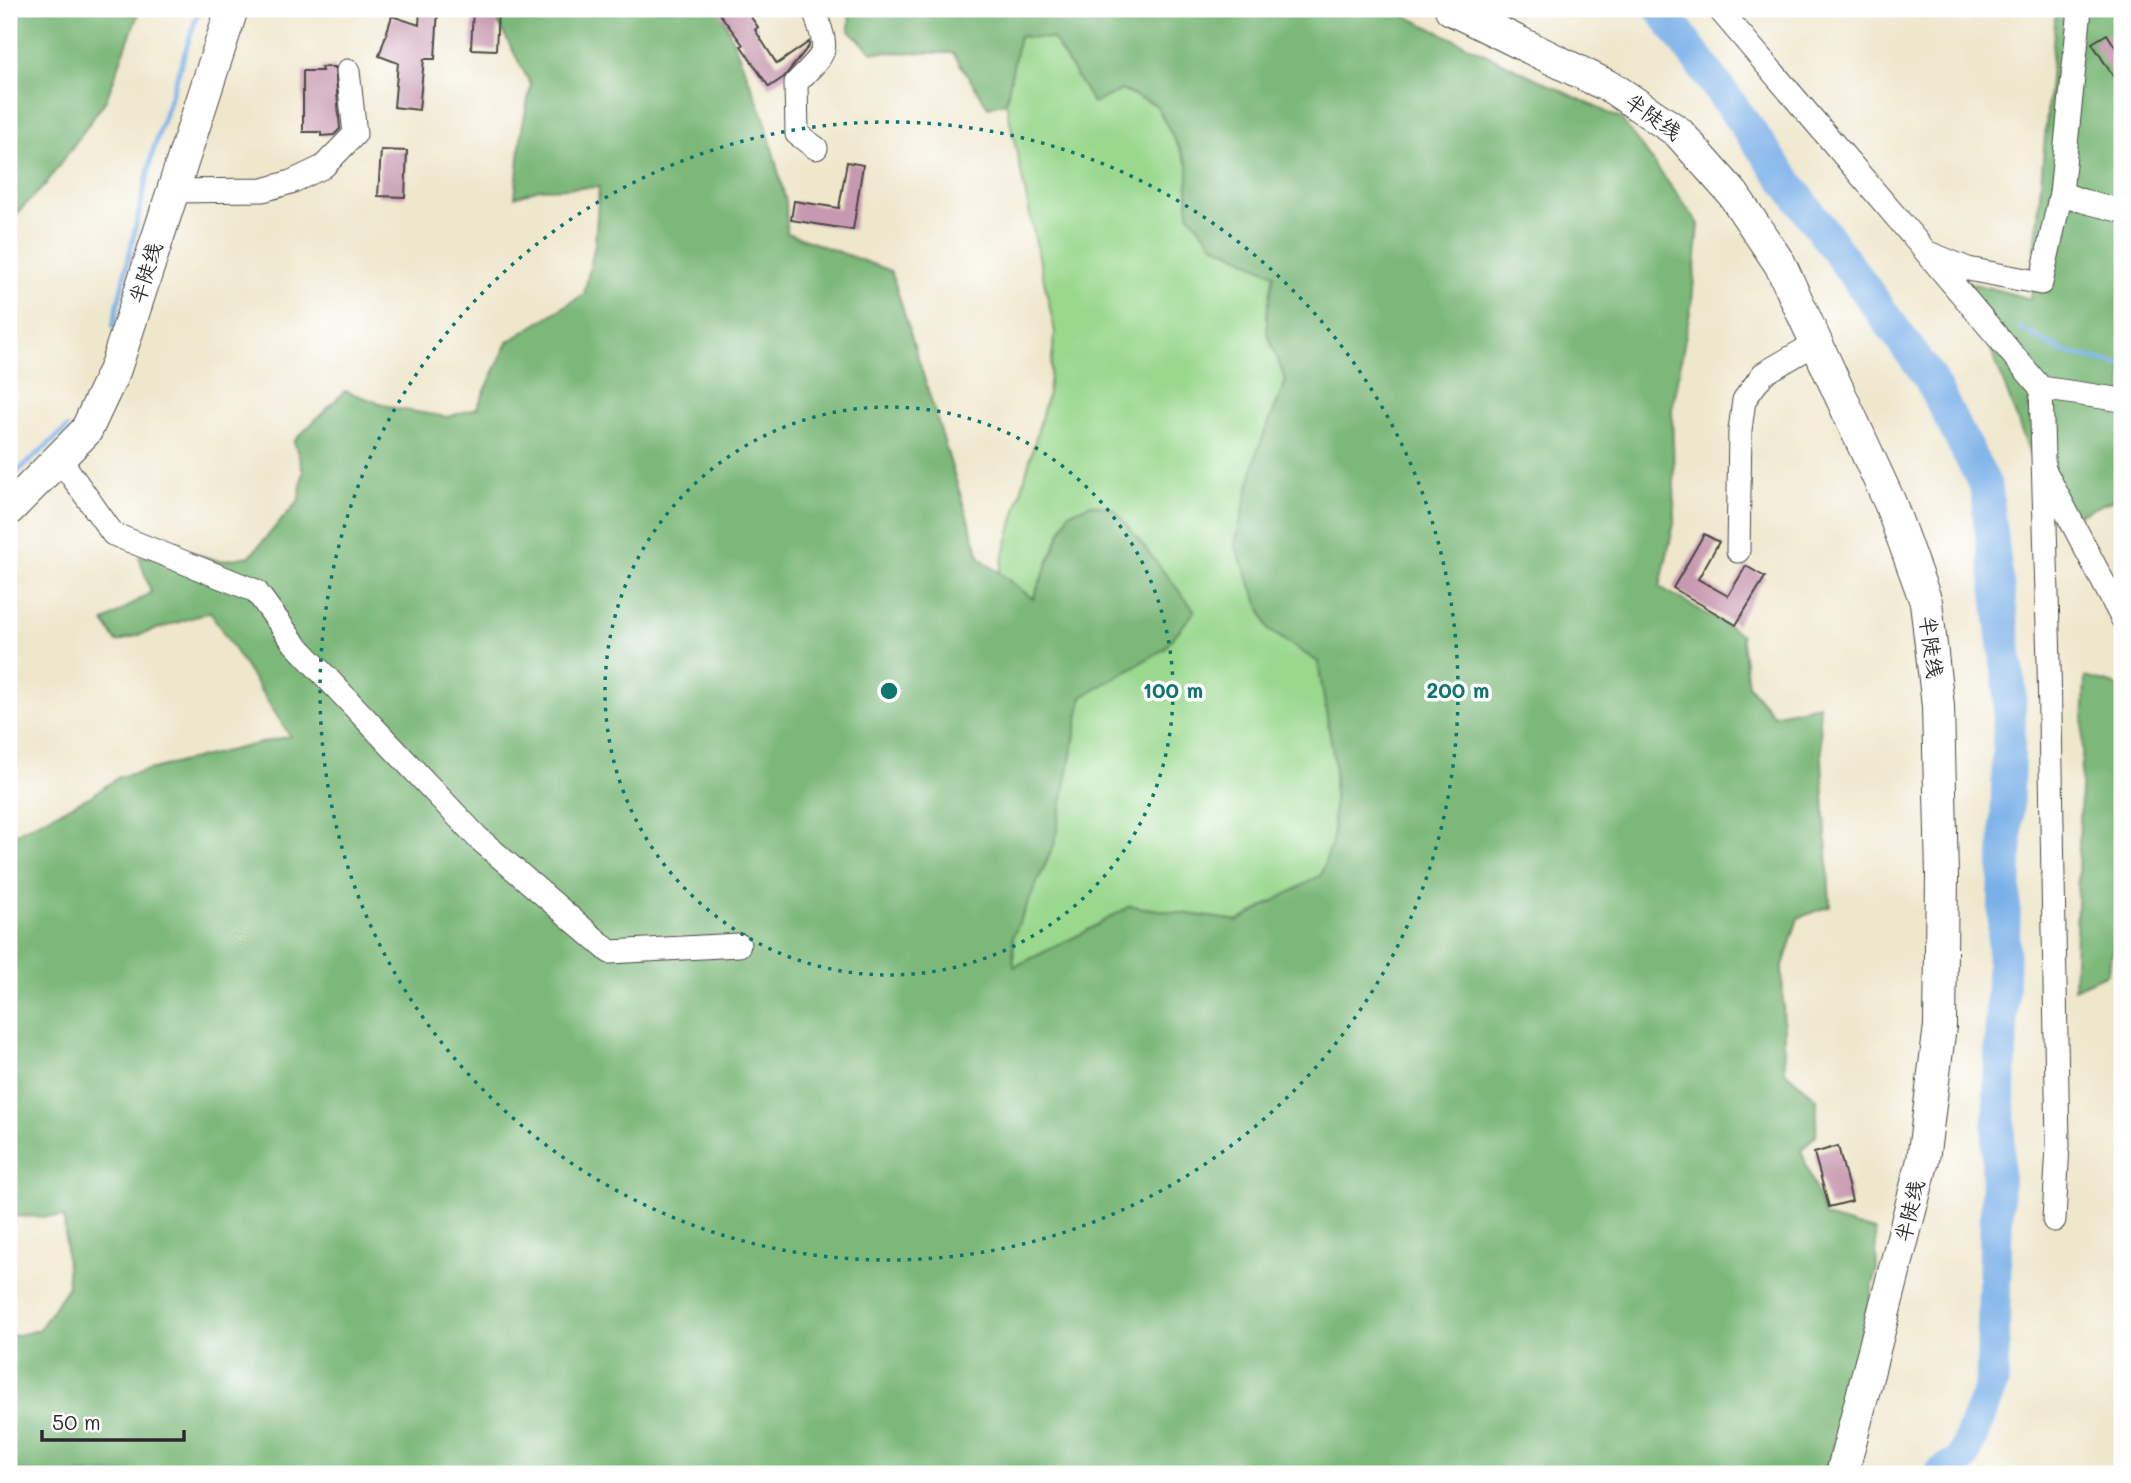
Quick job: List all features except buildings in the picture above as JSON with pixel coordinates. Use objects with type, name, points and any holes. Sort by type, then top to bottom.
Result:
[{"type":"street","name":"半陡线","points":[[9,509],[86,431],[115,369],[232,9]]},
{"type":"street","points":[[814,9],[826,44],[822,55],[796,83],[797,134],[816,148]]},
{"type":"street","name":"半陡线","points":[[1451,9],[1614,89],[1678,132],[1733,194],[1780,264],[1890,503],[1926,603],[1938,706],[1942,876],[1940,1026],[1923,1160],[1842,1474]]},
{"type":"street","points":[[1719,9],[2041,388],[2058,1132],[2054,1220]]},
{"type":"street","points":[[1926,252],[1968,269],[2041,283],[2061,193],[2080,9]]},
{"type":"street","points":[[173,191],[263,190],[291,182],[323,167],[355,134],[348,71]]},
{"type":"street","points":[[2061,193],[2122,211]]},
{"type":"street","points":[[1738,551],[1740,430],[1744,400],[1763,374],[1816,342]]},
{"type":"street","points":[[2041,388],[2122,400]]},
{"type":"street","points":[[60,458],[113,534],[256,591],[294,643],[478,838],[610,952],[738,945]]},
{"type":"street","points":[[2043,467],[2122,618]]},
{"type":"green space","points":[[9,9],[140,9],[106,100],[45,185],[9,221]]},
{"type":"green space","points":[[491,9],[720,9],[764,117],[786,202],[787,233],[891,271],[980,558],[1033,599],[1069,513],[1091,504],[1114,509],[1195,611],[1164,649],[1082,697],[1054,845],[1013,936],[1014,967],[1130,906],[1238,921],[1321,875],[1333,838],[1335,765],[1318,662],[1269,630],[1235,545],[1257,452],[1286,381],[1267,332],[1267,314],[1274,274],[1213,244],[1188,213],[1188,164],[1156,105],[1122,90],[1093,103],[1053,39],[1019,36],[1006,102],[988,107],[953,53],[872,52],[849,30],[850,10],[1391,9],[1621,119],[1699,224],[1692,301],[1672,409],[1675,519],[1660,587],[1741,634],[1748,685],[1773,715],[1819,705],[1830,906],[1798,918],[1782,969],[1785,1071],[1817,1099],[1816,1135],[1801,1150],[1825,1217],[1875,1231],[1877,1269],[1827,1474],[9,1474],[9,1337],[39,1330],[68,1286],[64,1217],[9,1216],[9,839],[91,796],[119,777],[290,736],[210,612],[117,642],[104,622],[151,592],[139,557],[192,553],[220,561],[250,556],[299,500],[303,471],[294,441],[345,391],[397,409],[448,417],[477,408],[508,342],[584,294],[595,244],[599,187],[539,189],[515,197],[522,129],[531,85]]},
{"type":"green space","points":[[2056,9],[2122,9],[2122,496],[2056,524],[1966,282],[2031,299]]},
{"type":"green space","points":[[1019,36],[1053,39],[1093,103],[1122,90],[1156,105],[1188,165],[1188,213],[1213,244],[1274,274],[1267,314],[1267,332],[1286,381],[1257,452],[1269,630],[1318,662],[1335,765],[1333,838],[1322,875],[1238,921],[1130,906],[1014,967],[1013,936],[1054,845],[1082,697],[1164,649],[1069,513],[1033,599],[999,573],[1048,393],[1055,332],[1006,102]]},
{"type":"green space","points":[[2085,677],[2122,689],[2122,912],[2107,974],[2074,989]]},
{"type":"waterway","points":[[113,326],[153,151],[199,9]]},
{"type":"waterway","points":[[1661,9],[1929,377],[1986,487],[2010,691],[1992,1383],[1962,1460],[1940,1474]]},
{"type":"waterway","points":[[2020,328],[2064,352],[2122,365]]},
{"type":"waterway","points":[[9,479],[67,428]]}]
